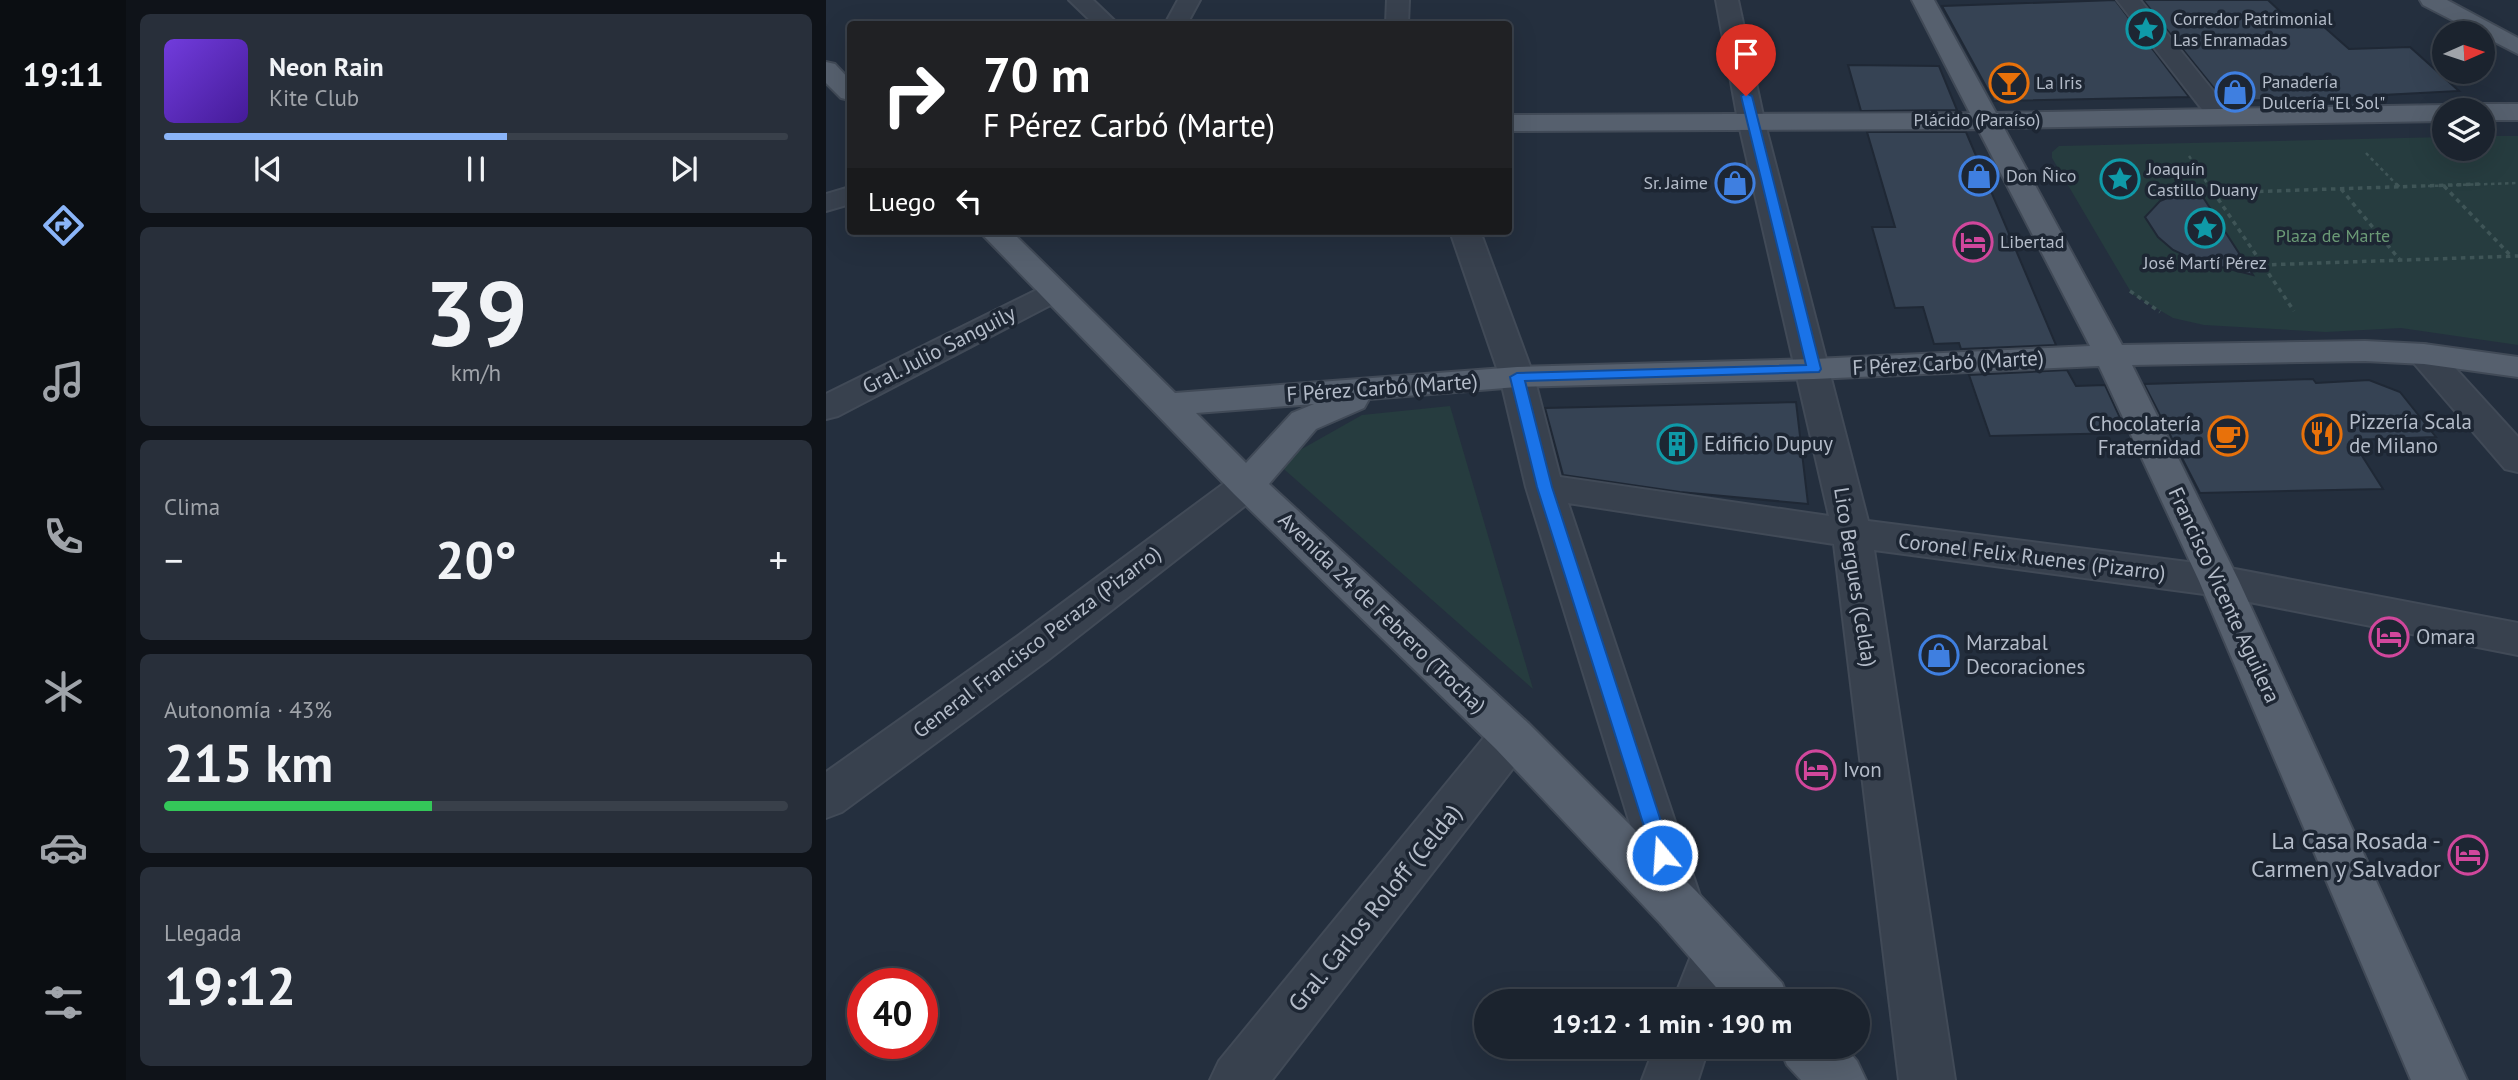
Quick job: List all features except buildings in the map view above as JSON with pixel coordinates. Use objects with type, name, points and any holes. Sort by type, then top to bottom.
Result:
[{"type":"main road","name":"Francisco Vicente Aguilera","points":[[1923,0],[2111,355],[2219,581],[2439,1080]]},
{"type":"main road","points":[[2431,0],[2518,47]]},
{"type":"main road","points":[[826,69],[847,90]]},
{"type":"main road","points":[[2495,112],[2518,112]]},
{"type":"main road","name":"Plácido (Paraíso)","points":[[1512,123],[1987,121],[2432,113]]},
{"type":"main road","name":"Avenida 24 de Febrero (Trocha)","points":[[998,235],[1247,485],[1512,736],[1679,908],[1717,954],[1751,989]]},
{"type":"main road","name":"F Pérez Carbó (Marte)","points":[[1168,404],[1517,377],[1814,369],[2111,355],[2365,351],[2424,354],[2518,367]]},
{"type":"main road","points":[[1247,485],[1304,421],[1379,388]]},
{"type":"main road","points":[[1818,1059],[1838,1080]]},
{"type":"street","points":[[1080,0],[1104,21]]},
{"type":"street","points":[[1178,21],[1189,0]]},
{"type":"street","points":[[1397,21],[1398,0]]},
{"type":"street","name":"Lico Bergues (Celda)","points":[[1727,0],[1751,120],[1852,533],[1927,1080]]},
{"type":"street","points":[[2128,0],[2221,117]]},
{"type":"street","points":[[826,203],[847,196]]},
{"type":"street","points":[[1466,235],[1517,377],[1544,487],[1679,908]]},
{"type":"street","name":"Gral. Julio Sanguily","points":[[826,408],[1052,291]]},
{"type":"street","points":[[2424,354],[2518,460]]},
{"type":"street","name":"General Francisco Peraza (Pizarro)","points":[[826,798],[1033,648],[1247,485]]},
{"type":"street","name":"Coronel Felix Ruenes (Pizarro)","points":[[1544,487],[1852,533],[2219,581],[2518,639]]},
{"type":"street","name":"Gral. Carlos Roloff (Celda)","points":[[1238,1080],[1512,736]]},
{"type":"street","points":[[1704,989],[1717,954]]},
{"type":"street","points":[[1670,1080],[1677,1059]]},
{"type":"path","points":[[2363,149],[2399,187]]},
{"type":"path","points":[[2188,153],[2300,320]]},
{"type":"path","points":[[2214,193],[2518,183]]},
{"type":"path","points":[[2444,186],[2511,256]]},
{"type":"path","points":[[2340,189],[2400,260]]},
{"type":"path","points":[[2263,265],[2518,256]]},
{"type":"path","points":[[2125,282],[2132,294],[2161,312]]},
{"type":"green space","name":"Plaza de Marte","points":[[2495,136],[2518,136],[2518,345],[2401,328],[2326,332],[2204,325],[2173,318],[2132,294],[2052,158],[2052,152],[2059,146],[2432,137],[2432,161],[2495,161]]},
{"type":"green space","points":[[1450,406],[1533,689],[1277,463],[1362,415]]},
{"type":"place","name":"Corredor Patrimonial Las Enramadas","points":[[2146,29]]},
{"type":"place","name":"La Iris","points":[[2009,83]]},
{"type":"place","name":"Panadería Dulcería \"El Sol\"","points":[[2235,92]]},
{"type":"place","name":"Don Ñico","points":[[1979,176]]},
{"type":"place","name":"Joaquín Castillo Duany","points":[[2120,179]]},
{"type":"place","name":"Sr. Jaime","points":[[1735,183]]},
{"type":"place","name":"José Martí Pérez","points":[[2205,228]]},
{"type":"place","name":"Libertad","points":[[1973,242]]},
{"type":"place","name":"Pizzería Scala de Milano","points":[[2322,434]]},
{"type":"place","name":"Chocolatería Fraternidad","points":[[2228,436]]},
{"type":"place","name":"Edificio Dupuy","points":[[1677,444]]},
{"type":"place","name":"Omara","points":[[2389,637]]},
{"type":"place","name":"Marzabal Decoraciones","points":[[1939,655]]},
{"type":"place","name":"Ivon","points":[[1816,770]]},
{"type":"place","name":"La Casa Rosada - Carmen y Salvador","points":[[2468,855]]},
{"type":"route","points":[[1662,855],[1544,487],[1517,377],[1814,369],[1746,96]]}]
